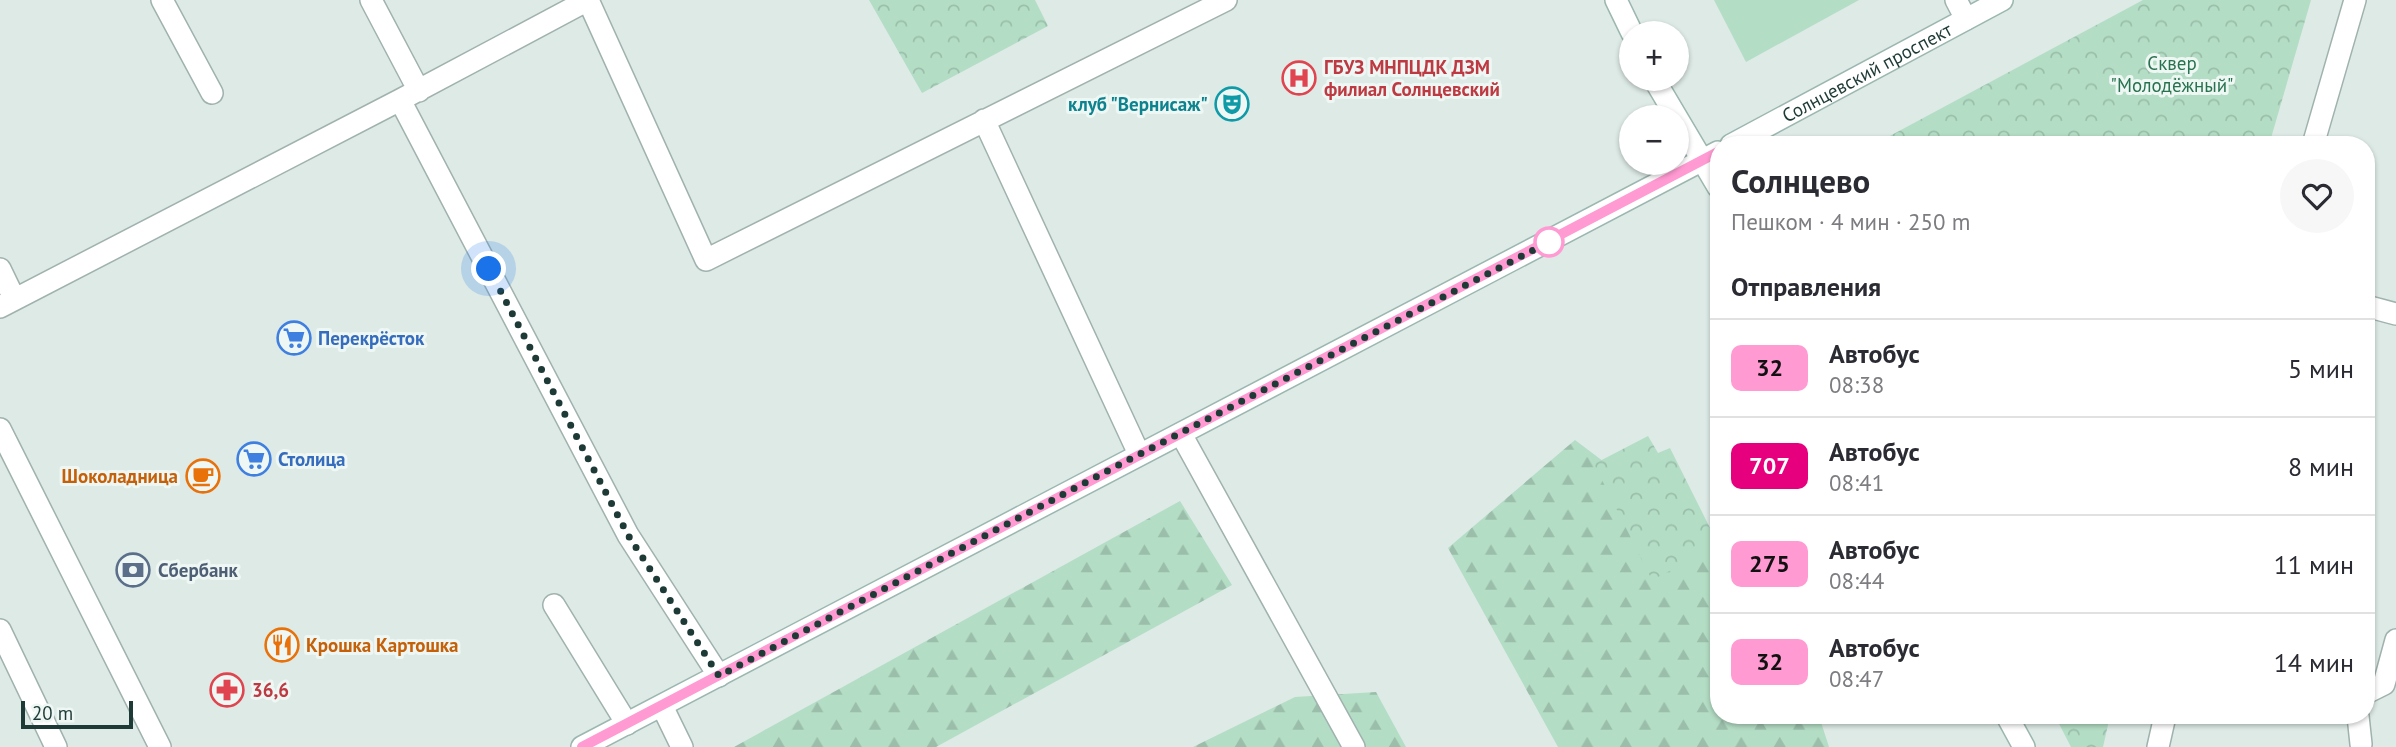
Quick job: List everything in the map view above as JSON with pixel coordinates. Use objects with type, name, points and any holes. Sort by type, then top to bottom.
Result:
[{"type":"street","points":[[162,0],[212,93]]},
{"type":"street","points":[[371,0],[409,95],[628,535],[719,676]]},
{"type":"street","points":[[0,269],[7,302],[588,0],[706,260],[1226,0]]},
{"type":"street","points":[[1616,0],[1626,21]]},
{"type":"street","points":[[1956,0],[1966,19]]},
{"type":"street","name":"Солнцевский проспект","points":[[1748,136],[2002,0]]},
{"type":"street","points":[[2316,136],[2355,0]]},
{"type":"street","points":[[1663,91],[1710,156]]},
{"type":"street","points":[[984,120],[1139,454]]},
{"type":"street","points":[[582,747],[1710,158]]},
{"type":"street","points":[[2375,308],[2396,314]]},
{"type":"street","points":[[0,429],[160,747]]},
{"type":"street","points":[[1181,434],[1354,747]]},
{"type":"street","points":[[554,605],[626,724]]},
{"type":"street","points":[[0,630],[56,747]]},
{"type":"street","points":[[2375,688],[2384,684],[2396,640]]},
{"type":"street","points":[[662,706],[682,747]]},
{"type":"street","points":[[2011,724],[2024,747]]},
{"type":"street","points":[[2158,747],[2163,724]]},
{"type":"street","points":[[2359,724],[2361,744]]},
{"type":"green space","points":[[869,0],[1035,0],[1048,26],[922,93]]},
{"type":"green space","points":[[1714,0],[1859,0],[1746,62]]},
{"type":"green space","name":"Сквер \"Молодёжный\"","points":[[2143,0],[2311,0],[2272,136],[1890,136]]},
{"type":"green space","points":[[1648,436],[1658,453],[1670,448],[1710,528],[1710,550],[1652,580],[1594,464]]},
{"type":"green space","points":[[1575,440],[1710,542],[1710,724],[1822,724],[1829,747],[1558,747],[1448,548]]},
{"type":"green space","points":[[1180,501],[1232,585],[936,747],[734,747]]},
{"type":"green space","points":[[1376,692],[1406,747],[1193,747],[1295,697]]},
{"type":"green space","points":[[2059,724],[2108,724],[2103,747],[2071,747]]},
{"type":"bus line","name":"32","points":[[582,747],[1710,157]]},
{"type":"place","name":"ГБУЗ МНПЦДК ДЗМ филиал Солнцевский","points":[[1299,78]]},
{"type":"place","name":"клуб \"Вернисаж\"","points":[[1232,104]]},
{"type":"place","name":"Перекрёсток","points":[[294,338]]},
{"type":"place","name":"Столица","points":[[254,459]]},
{"type":"place","name":"Шоколадница","points":[[203,476]]},
{"type":"place","name":"Сбербанк","points":[[133,570]]},
{"type":"place","name":"Крошка Картошка","points":[[282,645]]},
{"type":"place","name":"36,6","points":[[227,690]]},
{"type":"route","points":[[489,269],[628,535],[719,676],[1139,454],[1549,242]]}]
